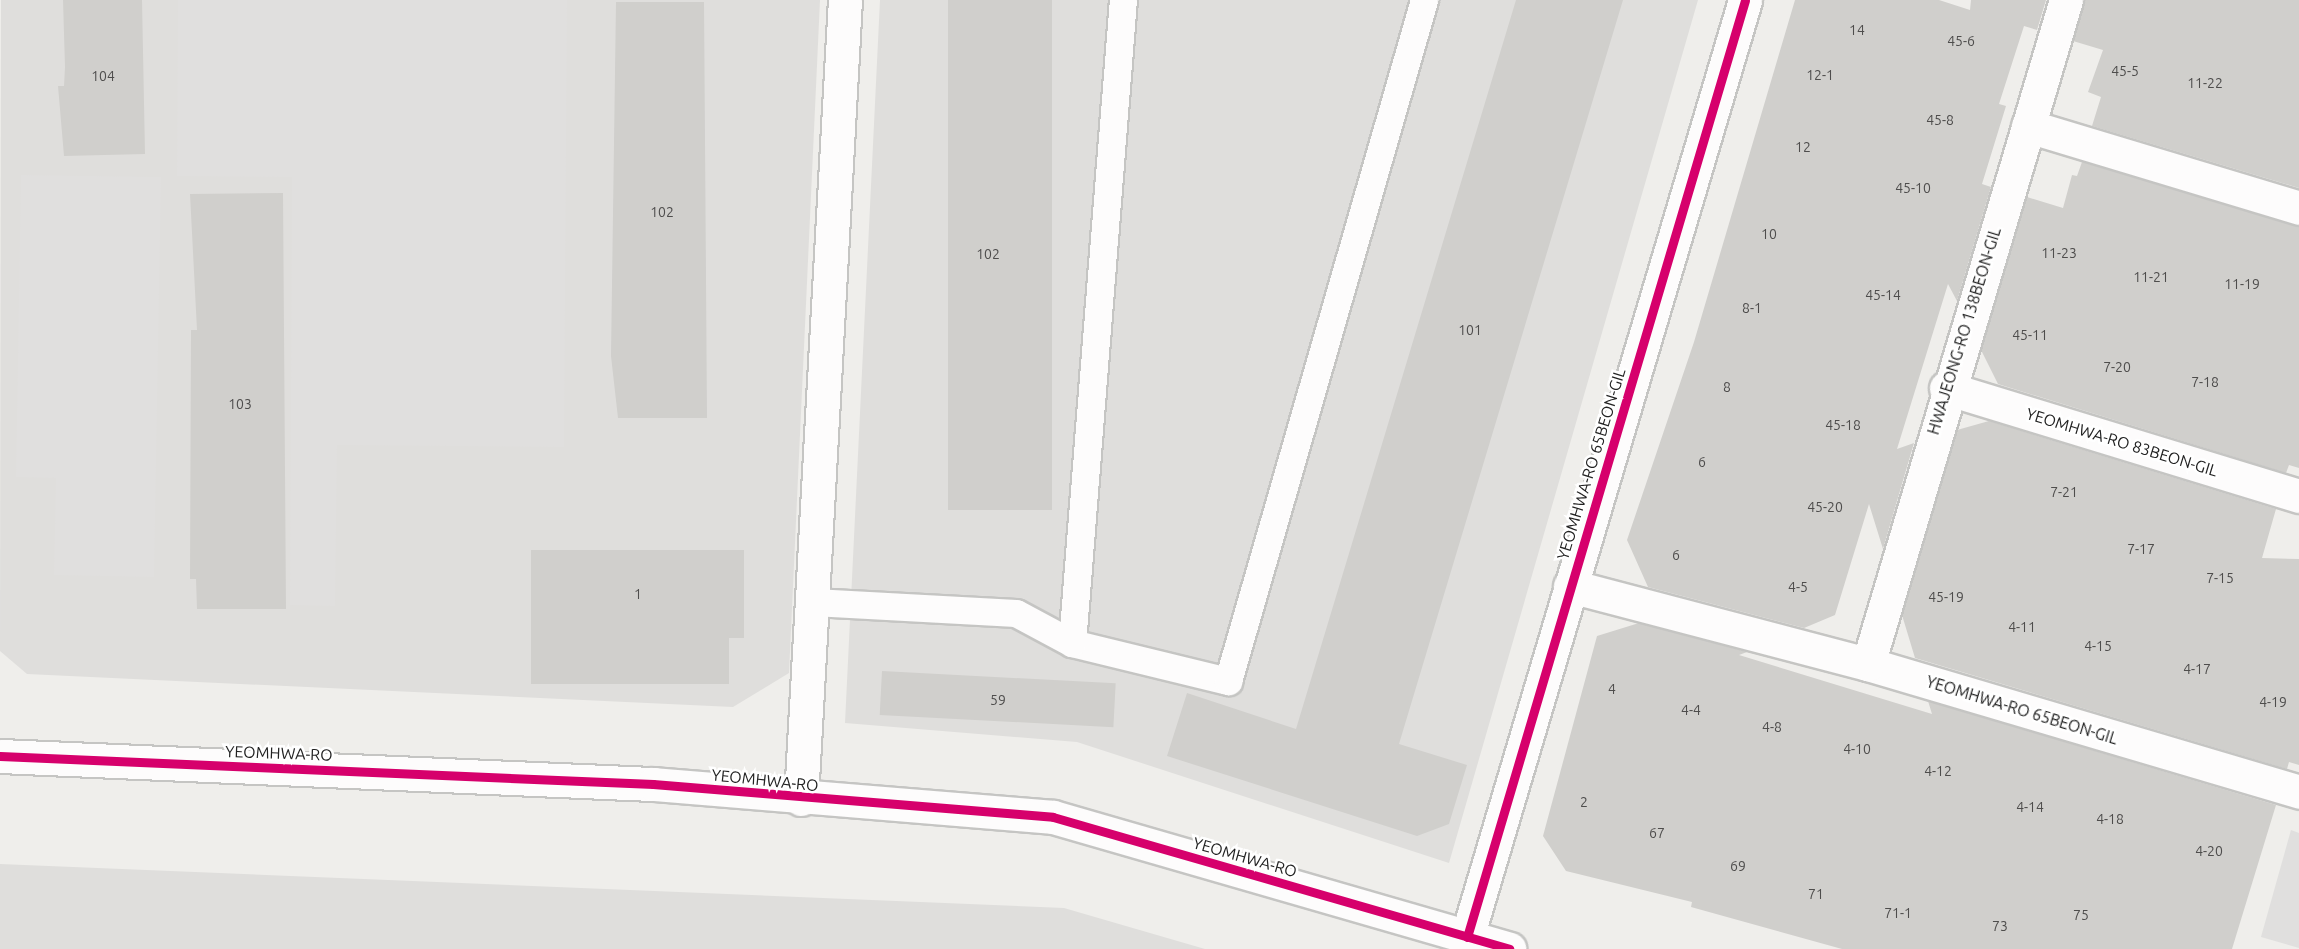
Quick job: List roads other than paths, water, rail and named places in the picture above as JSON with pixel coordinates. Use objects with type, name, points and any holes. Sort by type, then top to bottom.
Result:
[{"type":"street","points":[[801,799],[845,0]]},
{"type":"street","name":"YEOMHWA-RO 65BEON-GIL","points":[[1467,937],[1745,0]]},
{"type":"street","name":"HWAJEONG-RO 138BEON-GIL","points":[[1868,664],[1946,388],[2066,0]]},
{"type":"street","points":[[2028,126],[2299,208]]},
{"type":"street","name":"YEOMHWA-RO 83BEON-GIL","points":[[1946,388],[2299,496]]},
{"type":"street","name":"YEOMHWA-RO 65BEON-GIL","points":[[1570,586],[1868,664],[2299,792]]},
{"type":"street","name":"YEOMHWA-RO","points":[[0,756],[653,784],[801,799],[1053,817],[1509,949]]},
{"type":"lane","points":[[1072,643],[1123,0]]},
{"type":"lane","points":[[813,602],[1016,613],[1072,643],[1228,681],[1424,0]]}]
